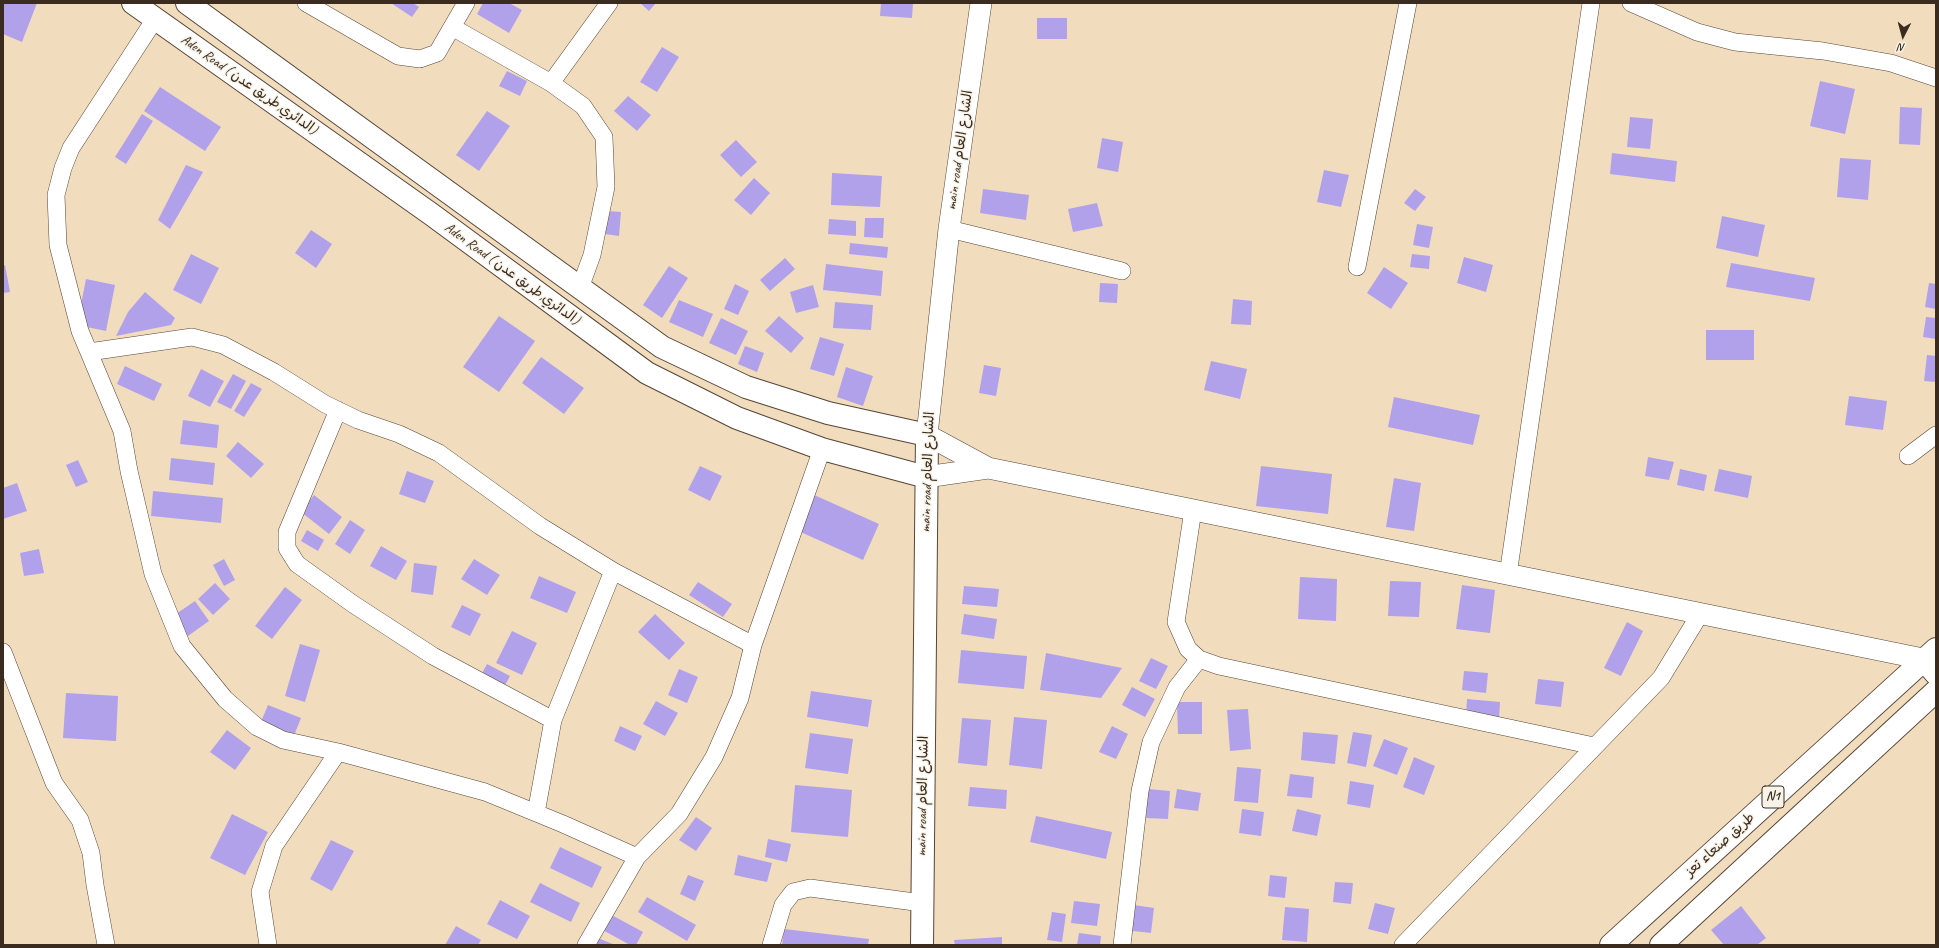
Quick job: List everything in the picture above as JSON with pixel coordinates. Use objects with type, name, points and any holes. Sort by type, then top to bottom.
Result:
[{"type":"highway","name":"Aden Road ( الدائري,طريق عدن)","points":[[133,3],[431,214],[647,373],[737,418],[822,449],[926,477]]},
{"type":"highway","name":"Aden Road ( الدائري,طريق عدن)","points":[[187,3],[662,347],[746,387],[828,413],[928,435]]},
{"type":"highway","points":[[431,214],[445,191]]},
{"type":"highway","points":[[647,373],[662,347]]},
{"type":"highway","name":"main road الشارع العام","points":[[922,945],[926,477],[928,435]]},
{"type":"highway","name":"طريق صنعاء تعز","points":[[1611,945],[1932,661]]},
{"type":"highway","name":"N1","points":[[1661,945],[1936,691]]},
{"type":"main road","name":"main road الشارع العام","points":[[928,435],[949,229],[981,3]]},
{"type":"main road","points":[[928,435],[988,468],[1932,661]]},
{"type":"main road","points":[[926,477],[988,468]]},
{"type":"street","points":[[306,3],[398,56],[420,59],[437,53],[466,3]]},
{"type":"street","points":[[551,83],[609,3]]},
{"type":"street","points":[[1356,267],[1408,3]]},
{"type":"street","points":[[1508,575],[1591,3]]},
{"type":"street","points":[[1631,3],[1697,32],[1735,42],[1823,51],[1891,63],[1936,78]]},
{"type":"street","points":[[155,19],[72,148],[63,168],[56,195],[58,245],[80,331],[122,431],[129,471],[153,574],[182,646],[225,699],[256,728],[283,740],[338,752],[485,792],[637,858]]},
{"type":"street","points":[[452,27],[551,83],[583,106],[604,137],[606,187],[592,255],[580,288]]},
{"type":"street","points":[[949,229],[1122,271]]},
{"type":"street","points":[[89,352],[192,337],[223,345],[274,372],[325,404],[358,420],[399,434],[439,453],[540,526],[613,571],[753,645]]},
{"type":"street","points":[[338,410],[287,532],[287,548],[297,564],[353,604],[433,656],[553,720]]},
{"type":"street","points":[[1908,456],[1936,436]]},
{"type":"street","points":[[586,945],[637,858],[679,814],[714,757],[740,698],[753,645],[822,449]]},
{"type":"street","points":[[1193,510],[1176,622],[1181,637],[1188,649],[1199,659],[1219,666],[1594,746]]},
{"type":"street","points":[[536,813],[553,720],[613,571]]},
{"type":"street","points":[[1403,945],[1661,678],[1700,614]]},
{"type":"street","points":[[3,652],[54,783],[80,820],[91,853],[95,885],[106,945]]},
{"type":"street","points":[[1122,945],[1140,791],[1151,742],[1177,686],[1199,659]]},
{"type":"street","points":[[268,945],[260,892],[274,846],[338,752]]},
{"type":"street","points":[[771,945],[783,905],[793,892],[810,888],[922,903]]},
{"type":"building","points":[[3,3],[37,3],[22,42],[3,34]]},
{"type":"building","points":[[391,3],[413,3],[419,7],[412,17]]},
{"type":"building","points":[[483,3],[509,3],[522,10],[509,33],[477,14]]},
{"type":"building","points":[[640,3],[656,3],[649,11]]},
{"type":"building","points":[[881,3],[913,3],[912,18],[880,16]]},
{"type":"building","points":[[1037,18],[1067,18],[1067,39],[1037,39]]},
{"type":"building","points":[[662,47],[679,57],[657,92],[640,82]]},
{"type":"building","points":[[507,71],[527,81],[520,96],[499,86]]},
{"type":"building","points":[[1820,81],[1855,89],[1845,134],[1810,126]]},
{"type":"building","points":[[160,87],[221,127],[205,151],[144,111]]},
{"type":"building","points":[[628,96],[651,115],[637,131],[614,111]]},
{"type":"building","points":[[1900,107],[1922,108],[1920,145],[1899,144]]},
{"type":"building","points":[[487,111],[510,126],[479,171],[456,155]]},
{"type":"building","points":[[142,114],[153,121],[126,164],[115,157]]},
{"type":"building","points":[[1630,117],[1653,119],[1650,149],[1627,147]]},
{"type":"building","points":[[1102,138],[1123,142],[1118,172],[1097,168]]},
{"type":"building","points":[[736,140],[757,162],[741,177],[720,155]]},
{"type":"building","points":[[1612,153],[1677,161],[1675,182],[1610,174]]},
{"type":"building","points":[[1840,158],[1871,160],[1868,200],[1837,197]]},
{"type":"building","points":[[186,165],[203,172],[170,229],[158,220]]},
{"type":"building","points":[[1324,170],[1349,175],[1341,207],[1317,202]]},
{"type":"building","points":[[832,173],[882,176],[880,207],[831,205]]},
{"type":"building","points":[[754,178],[770,193],[751,215],[734,200]]},
{"type":"building","points":[[983,189],[1029,195],[1026,220],[980,213]]},
{"type":"building","points":[[1415,189],[1426,197],[1415,211],[1404,203]]},
{"type":"building","points":[[1097,203],[1103,226],[1073,232],[1068,209]]},
{"type":"building","points":[[607,211],[621,212],[619,236],[605,234]]},
{"type":"building","points":[[1722,216],[1765,225],[1758,257],[1716,248]]},
{"type":"building","points":[[865,218],[884,218],[883,238],[864,237]]},
{"type":"building","points":[[829,219],[856,221],[856,236],[828,234]]},
{"type":"building","points":[[1417,224],[1433,227],[1429,248],[1413,245]]},
{"type":"building","points":[[311,230],[332,244],[316,268],[295,253]]},
{"type":"building","points":[[850,243],[888,247],[887,258],[849,254]]},
{"type":"building","points":[[191,254],[219,268],[201,304],[173,290]]},
{"type":"building","points":[[1412,254],[1430,256],[1429,269],[1410,267]]},
{"type":"building","points":[[1464,257],[1493,265],[1486,292],[1457,283]]},
{"type":"building","points":[[785,258],[795,269],[770,291],[760,280]]},
{"type":"building","points":[[1731,263],[1815,278],[1810,301],[1726,287]]},
{"type":"building","points":[[826,264],[883,271],[881,296],[823,290]]},
{"type":"building","points":[[5,265],[10,292],[3,293],[3,266]]},
{"type":"building","points":[[669,266],[688,278],[662,318],[643,305]]},
{"type":"building","points":[[1384,267],[1408,283],[1391,309],[1367,293]]},
{"type":"building","points":[[86,279],[115,285],[106,331],[77,325]]},
{"type":"building","points":[[1100,283],[1118,284],[1117,303],[1099,302]]},
{"type":"building","points":[[1929,283],[1936,284],[1936,309],[1925,307]]},
{"type":"building","points":[[735,284],[749,291],[738,315],[724,309]]},
{"type":"building","points":[[813,285],[819,307],[796,313],[790,292]]},
{"type":"building","points":[[145,292],[175,318],[171,325],[116,336],[128,312]]},
{"type":"building","points":[[1233,299],[1252,301],[1251,325],[1231,324]]},
{"type":"building","points":[[679,300],[713,314],[703,337],[669,322]]},
{"type":"building","points":[[835,302],[873,305],[871,330],[833,328]]},
{"type":"building","points":[[499,316],[535,341],[499,392],[463,367]]},
{"type":"building","points":[[779,316],[804,338],[791,353],[765,331]]},
{"type":"building","points":[[1926,317],[1936,318],[1936,339],[1923,337]]},
{"type":"building","points":[[721,318],[748,331],[736,355],[709,343]]},
{"type":"building","points":[[1706,330],[1754,330],[1754,360],[1706,360]]},
{"type":"building","points":[[820,337],[844,344],[834,376],[810,369]]},
{"type":"building","points":[[745,346],[764,353],[757,372],[738,364]]},
{"type":"building","points":[[1927,355],[1936,356],[1936,382],[1924,381]]},
{"type":"building","points":[[541,357],[584,388],[564,414],[522,383]]},
{"type":"building","points":[[1211,361],[1247,369],[1240,399],[1204,390]]},
{"type":"building","points":[[984,365],[1001,368],[996,396],[979,393]]},
{"type":"building","points":[[125,366],[162,384],[154,401],[117,384]]},
{"type":"building","points":[[846,367],[873,376],[863,406],[837,397]]},
{"type":"building","points":[[201,369],[224,381],[210,407],[188,396]]},
{"type":"building","points":[[233,374],[246,381],[231,409],[217,402]]},
{"type":"building","points":[[251,383],[262,389],[244,417],[234,411]]},
{"type":"building","points":[[1849,396],[1887,401],[1883,430],[1845,425]]},
{"type":"building","points":[[1394,397],[1480,415],[1473,445],[1388,427]]},
{"type":"building","points":[[183,420],[219,425],[217,448],[180,444]]},
{"type":"building","points":[[238,442],[264,464],[251,478],[226,456]]},
{"type":"building","points":[[1648,457],[1674,462],[1669,480],[1645,476]]},
{"type":"building","points":[[171,458],[215,463],[213,485],[169,480]]},
{"type":"building","points":[[78,460],[88,482],[76,487],[66,465]]},
{"type":"building","points":[[700,466],[722,476],[710,501],[688,490]]},
{"type":"building","points":[[1261,466],[1332,474],[1328,514],[1256,506]]},
{"type":"building","points":[[1680,469],[1707,475],[1704,491],[1677,485]]},
{"type":"building","points":[[1719,469],[1752,476],[1748,498],[1714,491]]},
{"type":"building","points":[[407,471],[434,481],[425,503],[399,494]]},
{"type":"building","points":[[1394,478],[1421,483],[1414,531],[1386,527]]},
{"type":"building","points":[[17,483],[27,511],[3,519],[3,488]]},
{"type":"building","points":[[153,491],[223,498],[221,523],[151,516]]},
{"type":"building","points":[[812,494],[879,524],[863,560],[796,530]]},
{"type":"building","points":[[314,495],[342,517],[329,534],[301,512]]},
{"type":"building","points":[[350,520],[365,530],[350,554],[335,544]]},
{"type":"building","points":[[307,530],[324,540],[318,551],[301,541]]},
{"type":"building","points":[[381,546],[407,561],[396,580],[370,566]]},
{"type":"building","points":[[39,549],[44,573],[24,576],[20,553]]},
{"type":"building","points":[[224,559],[235,580],[224,586],[213,565]]},
{"type":"building","points":[[474,559],[500,575],[487,595],[461,579]]},
{"type":"building","points":[[414,563],[437,566],[433,595],[411,592]]},
{"type":"building","points":[[539,576],[576,592],[567,613],[530,598]]},
{"type":"building","points":[[1300,577],[1337,579],[1336,621],[1298,619]]},
{"type":"building","points":[[1390,581],[1421,582],[1419,617],[1388,616]]},
{"type":"building","points":[[698,582],[732,604],[723,617],[689,595]]},
{"type":"building","points":[[215,583],[230,599],[213,615],[198,599]]},
{"type":"building","points":[[1462,585],[1495,590],[1490,633],[1456,629]]},
{"type":"building","points":[[964,586],[999,589],[997,607],[962,604]]},
{"type":"building","points":[[285,587],[302,600],[272,639],[255,626]]},
{"type":"building","points":[[195,601],[209,621],[188,636],[173,616]]},
{"type":"building","points":[[462,605],[481,614],[470,636],[451,627]]},
{"type":"building","points":[[655,614],[685,643],[669,660],[638,632]]},
{"type":"building","points":[[964,614],[997,619],[994,639],[961,634]]},
{"type":"building","points":[[1627,622],[1643,631],[1621,676],[1604,668]]},
{"type":"building","points":[[512,631],[537,643],[522,675],[496,663]]},
{"type":"building","points":[[300,644],[320,650],[305,702],[285,696]]},
{"type":"building","points":[[961,650],[1027,656],[1024,689],[958,683]]},
{"type":"building","points":[[1046,653],[1122,668],[1101,698],[1040,690]]},
{"type":"building","points":[[1151,658],[1168,666],[1156,689],[1139,681]]},
{"type":"building","points":[[487,664],[510,676],[503,689],[480,677]]},
{"type":"building","points":[[679,669],[698,677],[687,703],[668,695]]},
{"type":"building","points":[[1464,671],[1488,673],[1486,693],[1462,690]]},
{"type":"building","points":[[1538,679],[1564,682],[1561,707],[1535,704]]},
{"type":"building","points":[[1132,687],[1155,699],[1145,717],[1122,705]]},
{"type":"building","points":[[811,691],[872,700],[868,727],[807,717]]},
{"type":"building","points":[[66,693],[118,696],[116,741],[63,738]]},
{"type":"building","points":[[1467,699],[1500,702],[1499,720],[1466,716]]},
{"type":"building","points":[[656,701],[678,713],[665,736],[643,724]]},
{"type":"building","points":[[1177,702],[1202,702],[1202,734],[1178,734]]},
{"type":"building","points":[[268,705],[301,718],[293,738],[260,724]]},
{"type":"building","points":[[1248,709],[1251,749],[1230,751],[1227,710]]},
{"type":"building","points":[[1014,717],[1047,720],[1042,769],[1009,765]]},
{"type":"building","points":[[962,718],[991,720],[987,766],[958,763]]},
{"type":"building","points":[[620,726],[642,736],[635,751],[614,741]]},
{"type":"building","points":[[1112,726],[1128,734],[1116,759],[1099,752]]},
{"type":"building","points":[[227,730],[251,748],[235,770],[210,752]]},
{"type":"building","points":[[1303,732],[1338,735],[1335,764],[1301,760]]},
{"type":"building","points":[[1353,732],[1372,735],[1366,767],[1347,763]]},
{"type":"building","points":[[810,733],[853,739],[848,774],[805,768]]},
{"type":"building","points":[[1384,739],[1408,748],[1397,775],[1373,766]]},
{"type":"building","points":[[1414,757],[1435,766],[1424,795],[1403,787]]},
{"type":"building","points":[[1237,767],[1261,769],[1258,803],[1234,801]]},
{"type":"building","points":[[1290,774],[1314,777],[1312,798],[1287,796]]},
{"type":"building","points":[[1350,781],[1374,785],[1370,808],[1347,804]]},
{"type":"building","points":[[795,785],[852,790],[848,837],[791,832]]},
{"type":"building","points":[[970,787],[1007,790],[1006,809],[968,806]]},
{"type":"building","points":[[1148,789],[1170,791],[1168,819],[1146,818]]},
{"type":"building","points":[[1177,789],[1201,793],[1198,811],[1174,808]]},
{"type":"building","points":[[1242,809],[1264,812],[1261,836],[1239,833]]},
{"type":"building","points":[[1297,809],[1321,815],[1317,836],[1292,831]]},
{"type":"building","points":[[232,814],[268,832],[245,875],[210,858]]},
{"type":"building","points":[[1036,816],[1112,832],[1106,859],[1030,842]]},
{"type":"building","points":[[696,817],[712,828],[696,851],[679,840]]},
{"type":"building","points":[[768,839],[791,844],[787,862],[765,857]]},
{"type":"building","points":[[331,840],[354,851],[332,891],[310,879]]},
{"type":"building","points":[[560,847],[602,867],[592,888],[550,868]]},
{"type":"building","points":[[738,855],[772,863],[767,882],[734,875]]},
{"type":"building","points":[[688,875],[704,881],[695,901],[680,894]]},
{"type":"building","points":[[1270,875],[1287,877],[1285,898],[1268,896]]},
{"type":"building","points":[[1335,882],[1353,883],[1351,904],[1333,902]]},
{"type":"building","points":[[540,883],[580,903],[571,922],[530,902]]},
{"type":"building","points":[[647,897],[696,925],[687,941],[638,912]]},
{"type":"building","points":[[500,900],[530,916],[517,939],[487,924]]},
{"type":"building","points":[[1074,901],[1100,904],[1097,926],[1071,923]]},
{"type":"building","points":[[1375,903],[1395,908],[1388,934],[1368,929]]},
{"type":"building","points":[[1127,904],[1154,908],[1151,933],[1124,930]]},
{"type":"building","points":[[1741,906],[1766,938],[1757,945],[1724,945],[1711,930]]},
{"type":"building","points":[[1285,907],[1309,909],[1307,942],[1282,940]]},
{"type":"building","points":[[1052,912],[1066,914],[1062,942],[1047,940]]},
{"type":"building","points":[[608,913],[643,932],[636,945],[630,945],[599,928]]},
{"type":"building","points":[[456,926],[481,940],[478,945],[445,945]]},
{"type":"building","points":[[784,929],[869,939],[868,945],[782,945]]},
{"type":"building","points":[[1079,933],[1101,936],[1100,945],[1077,945]]},
{"type":"building","points":[[1002,937],[1002,945],[955,945],[954,940]]},
{"type":"building","points":[[598,938],[615,945],[596,945]]}]
